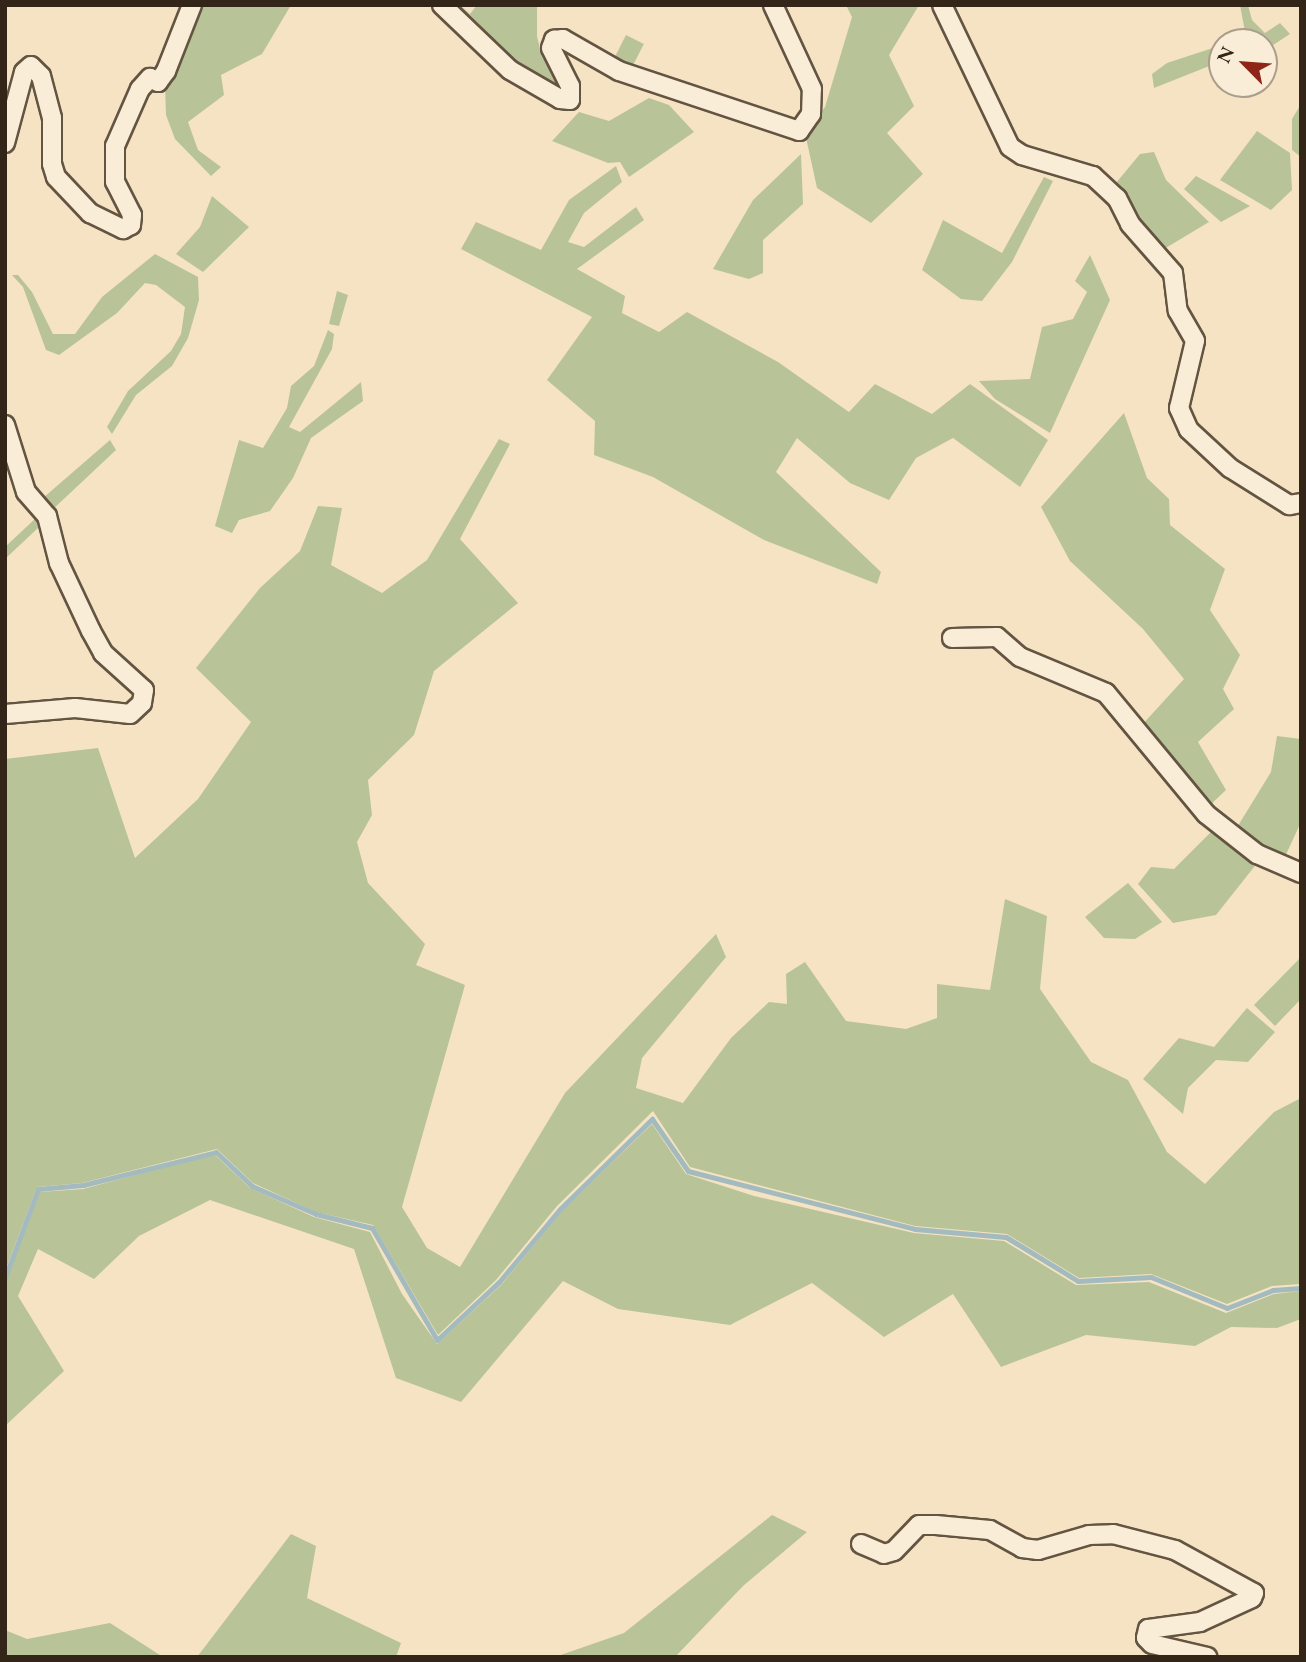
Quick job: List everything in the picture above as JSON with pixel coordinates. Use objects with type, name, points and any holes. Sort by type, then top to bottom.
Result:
[{"type":"street","points":[[5,144],[24,72],[31,66],[41,76],[52,118],[52,164],[56,177],[90,213],[124,229],[131,225],[132,215],[116,182],[115,146],[140,89],[150,78],[158,82],[166,71],[192,5]]},
{"type":"street","points":[[442,5],[510,70],[560,99],[570,100],[570,86],[551,48],[554,40],[562,39],[619,71],[799,131],[811,114],[811,89],[773,5]]},
{"type":"street","points":[[942,5],[1010,146],[1022,155],[1093,176],[1117,198],[1130,223],[1173,273],[1178,311],[1195,341],[1180,408],[1189,430],[1230,468],[1289,505],[1301,503]]},
{"type":"street","points":[[5,425],[26,492],[47,516],[59,563],[91,631],[103,653],[144,690],[142,703],[130,714],[75,708],[5,714]]},
{"type":"street","points":[[952,638],[997,637],[1020,657],[1105,692],[1206,814],[1257,853],[1301,873]]},
{"type":"street","points":[[861,1544],[884,1555],[894,1551],[919,1525],[936,1525],[990,1530],[1022,1548],[1038,1550],[1089,1535],[1113,1534],[1175,1550],[1254,1593],[1252,1598],[1200,1622],[1148,1629],[1146,1638],[1152,1644],[1165,1643],[1207,1657]]},
{"type":"green space","points":[[200,5],[291,5],[262,54],[221,75],[224,95],[188,122],[198,150],[221,167],[211,176],[175,139],[166,115],[165,84]]},
{"type":"green space","points":[[446,5],[460,5],[470,14],[477,5],[537,5],[537,36],[542,57],[562,82],[564,93],[536,83]]},
{"type":"green space","points":[[846,5],[919,5],[889,55],[914,106],[887,133],[923,174],[871,223],[817,188],[805,133],[825,107],[852,17]]},
{"type":"green space","points":[[1240,5],[1248,5],[1252,20],[1260,28],[1244,28]]},
{"type":"green space","points":[[1280,23],[1290,34],[1278,42],[1278,28],[1272,28]]},
{"type":"green space","points":[[626,35],[644,44],[630,71],[612,62]]},
{"type":"green space","points":[[1208,50],[1208,67],[1154,88],[1152,74],[1167,63]]},
{"type":"green space","points":[[649,98],[669,105],[694,132],[629,177],[620,162],[608,163],[552,141],[579,112],[609,121]]},
{"type":"green space","points":[[1301,104],[1301,157],[1292,150],[1292,119]]},
{"type":"green space","points":[[1257,131],[1290,153],[1292,190],[1271,210],[1220,180]]},
{"type":"green space","points":[[1154,152],[1166,180],[1209,222],[1159,252],[1111,189],[1140,154]]},
{"type":"green space","points":[[801,154],[803,204],[763,240],[763,273],[749,279],[713,269],[753,200]]},
{"type":"green space","points":[[616,166],[622,182],[584,213],[568,242],[584,247],[636,207],[644,220],[577,269],[625,296],[622,313],[659,332],[687,312],[778,362],[849,412],[875,384],[932,414],[970,384],[1048,440],[1020,487],[953,438],[916,458],[889,500],[850,483],[797,438],[776,472],[881,572],[877,584],[764,540],[653,477],[594,455],[595,421],[547,380],[592,317],[461,249],[476,222],[541,250],[569,200]]},
{"type":"green space","points":[[1196,176],[1250,206],[1221,222],[1184,189]]},
{"type":"green space","points":[[1044,177],[1053,181],[1012,262],[982,301],[961,299],[922,270],[943,220],[1002,253]]},
{"type":"green space","points":[[212,196],[249,227],[203,272],[176,254],[200,227]]},
{"type":"green space","points":[[155,254],[198,277],[199,300],[188,338],[172,366],[136,395],[112,434],[107,427],[128,391],[171,351],[181,334],[185,307],[156,285],[145,283],[117,313],[59,355],[46,350],[23,287],[12,275],[18,275],[32,292],[53,334],[75,334],[102,297]]},
{"type":"green space","points":[[1090,255],[1110,300],[1050,433],[995,399],[979,381],[1030,379],[1042,327],[1073,319],[1087,292],[1075,281]]},
{"type":"green space","points":[[337,291],[348,295],[339,326],[329,324]]},
{"type":"green space","points":[[328,330],[334,334],[332,349],[289,427],[300,432],[361,382],[363,401],[311,438],[293,478],[270,511],[239,520],[232,533],[215,526],[239,440],[263,448],[287,408],[291,386],[314,366]]},
{"type":"green space","points":[[1124,413],[1147,478],[1169,499],[1170,525],[1225,569],[1210,610],[1240,655],[1223,689],[1234,709],[1198,742],[1226,790],[1208,807],[1141,726],[1184,679],[1143,629],[1070,561],[1041,507]]},
{"type":"green space","points":[[499,439],[510,444],[460,539],[518,603],[434,671],[414,735],[368,780],[372,815],[357,842],[368,883],[425,944],[416,965],[465,985],[402,1207],[427,1248],[460,1267],[565,1093],[716,934],[726,957],[642,1058],[636,1088],[683,1103],[731,1038],[769,1002],[787,1004],[786,974],[805,962],[846,1021],[906,1029],[937,1018],[937,984],[990,990],[1005,899],[1047,916],[1040,989],[1091,1062],[1128,1080],[1167,1152],[1205,1184],[1274,1112],[1301,1098],[1301,1284],[1272,1286],[1227,1304],[1151,1274],[1079,1278],[1007,1234],[915,1226],[690,1167],[653,1111],[557,1206],[496,1280],[438,1335],[373,1225],[316,1212],[253,1183],[217,1149],[82,1183],[37,1187],[5,1271],[5,759],[98,748],[135,858],[198,799],[251,722],[196,668],[260,588],[300,551],[318,506],[342,508],[331,565],[382,593],[427,560]]},
{"type":"green space","points":[[110,440],[116,450],[51,511],[43,498]]},
{"type":"green space","points":[[37,517],[38,528],[5,559],[5,547]]},
{"type":"green space","points":[[1277,736],[1301,739],[1301,822],[1283,861],[1236,829],[1271,772]]},
{"type":"green space","points":[[1217,826],[1258,862],[1216,915],[1173,923],[1138,884],[1151,867],[1174,869]]},
{"type":"green space","points":[[1128,883],[1162,922],[1135,939],[1104,938],[1085,917]]},
{"type":"green space","points":[[1301,957],[1301,999],[1275,1026],[1254,1005]]},
{"type":"green space","points":[[1247,1008],[1275,1032],[1248,1062],[1216,1060],[1188,1088],[1183,1114],[1143,1079],[1179,1038],[1214,1047]]},
{"type":"green space","points":[[652,1124],[686,1174],[754,1196],[914,1233],[1004,1241],[1076,1285],[1149,1282],[1226,1313],[1274,1294],[1301,1291],[1301,1319],[1277,1328],[1231,1327],[1195,1346],[1086,1335],[1001,1367],[953,1294],[884,1337],[812,1283],[730,1325],[618,1309],[563,1281],[461,1402],[396,1378],[354,1249],[210,1200],[139,1236],[94,1279],[38,1249],[18,1296],[64,1371],[5,1426],[5,1283],[40,1192],[83,1189],[214,1154],[250,1188],[314,1217],[370,1232],[402,1294],[437,1344],[501,1285],[562,1211]]},
{"type":"green space","points":[[772,1515],[807,1532],[743,1586],[675,1657],[555,1657],[624,1633]]},
{"type":"green space","points":[[291,1534],[316,1546],[307,1598],[401,1643],[396,1657],[197,1657]]},
{"type":"green space","points":[[110,1623],[163,1657],[5,1657],[5,1630],[27,1639]]},
{"type":"waterway","points":[[5,1277],[38,1189],[83,1185],[216,1152],[252,1186],[316,1214],[372,1228],[437,1340],[499,1282],[560,1209],[652,1119],[688,1171],[915,1229],[1006,1237],[1078,1281],[1151,1277],[1227,1308],[1273,1290],[1301,1288]]}]
